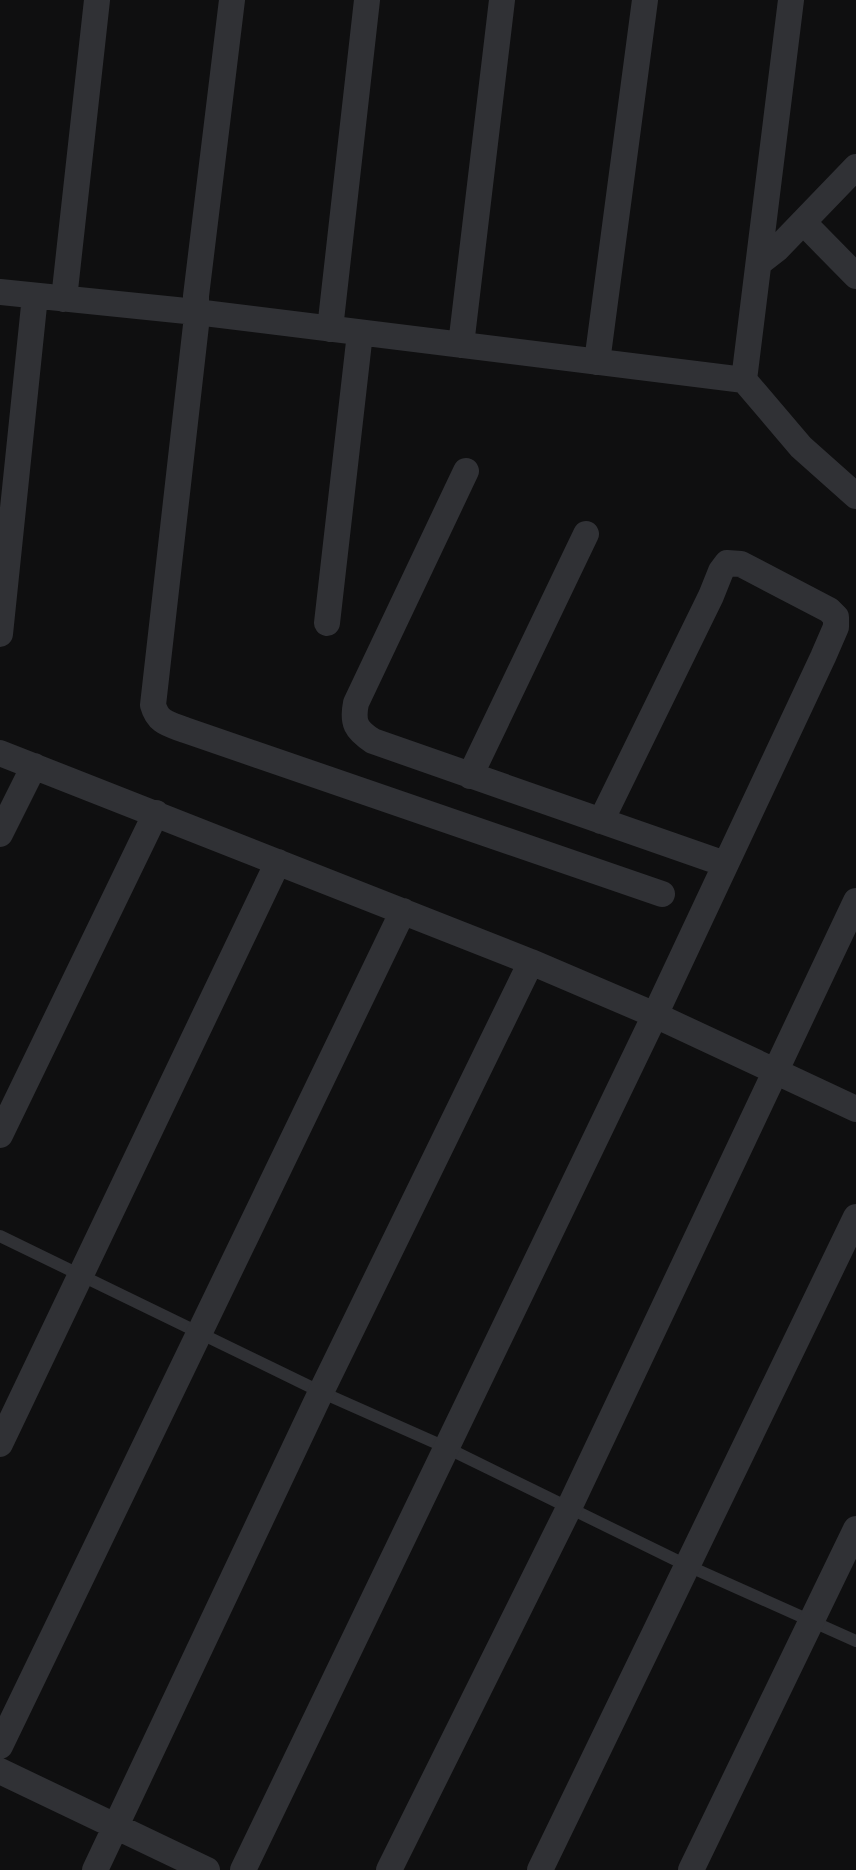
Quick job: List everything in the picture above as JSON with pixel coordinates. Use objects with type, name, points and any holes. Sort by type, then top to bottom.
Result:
[{"type":"street","points":[[64,299],[97,0]]},
{"type":"street","points":[[232,0],[153,705],[160,720],[662,894]]},
{"type":"street","points":[[330,329],[367,0]]},
{"type":"street","points":[[461,345],[502,0]]},
{"type":"street","points":[[597,362],[645,0]]},
{"type":"street","points":[[744,380],[791,0]]},
{"type":"street","points":[[759,263],[777,249],[856,167]]},
{"type":"street","points":[[803,222],[856,276]]},
{"type":"street","points":[[0,292],[196,312],[744,380],[801,447],[856,496]]},
{"type":"street","points":[[0,634],[35,296]]},
{"type":"street","points":[[327,624],[360,333]]},
{"type":"street","points":[[466,471],[356,703],[353,719],[364,735],[374,741],[725,864]]},
{"type":"street","points":[[470,776],[586,534]]},
{"type":"street","points":[[243,1870],[655,1015],[836,627],[836,617],[829,610],[741,564],[727,563],[721,571],[711,596],[601,821]]},
{"type":"street","points":[[0,753],[531,962],[775,1069],[856,1109]]},
{"type":"street","points":[[0,834],[34,766]]},
{"type":"street","points":[[0,1135],[156,813]]},
{"type":"street","points":[[0,1444],[279,862]]},
{"type":"street","points":[[389,1870],[569,1508],[856,901]]},
{"type":"street","points":[[0,1746],[403,911]]},
{"type":"street","points":[[95,1870],[321,1392],[531,962]]},
{"type":"street","points":[[540,1870],[856,1217]]},
{"type":"street","points":[[691,1870],[856,1529]]},
{"type":"street","points":[[0,1771],[207,1870]]},
{"type":"lane","points":[[0,1236],[321,1392],[445,1447],[686,1565],[856,1641]]}]
